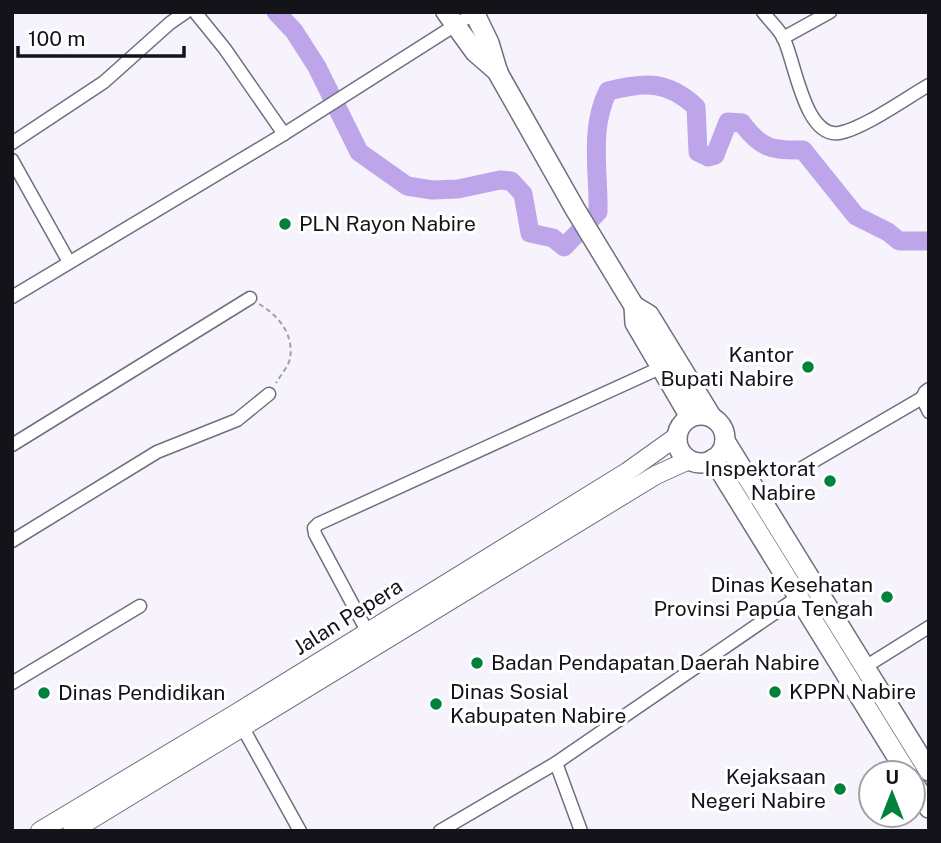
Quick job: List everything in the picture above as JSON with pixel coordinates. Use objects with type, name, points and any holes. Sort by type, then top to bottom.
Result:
[{"type":"main road","points":[[475,12],[489,43],[498,73],[575,209],[634,306],[649,315],[711,416],[721,425],[725,441],[864,667],[907,759]]},
{"type":"main road","points":[[450,19],[475,52],[498,73]]},
{"type":"main road","points":[[634,306],[635,323],[690,417]]},
{"type":"main road","points":[[711,416],[703,414],[683,422],[676,437],[678,447],[689,460],[705,463],[723,449],[725,441]]},
{"type":"main road","name":"Jalan Pepera","points":[[40,831],[239,720],[462,583],[676,437]]},
{"type":"main road","points":[[713,459],[798,597],[906,759]]},
{"type":"main road","name":"Jalan Pepera","points":[[72,831],[367,631],[462,583],[656,475],[689,460]]},
{"type":"street","points":[[12,143],[104,82],[186,12]]},
{"type":"street","points":[[195,12],[225,49],[284,134]]},
{"type":"street","points":[[12,297],[352,92],[450,19],[475,12]]},
{"type":"street","points":[[763,12],[783,38],[807,106],[818,127],[826,132],[839,133],[857,126],[929,85]]},
{"type":"street","points":[[783,38],[830,12]]},
{"type":"street","points":[[12,160],[69,262]]},
{"type":"street","points":[[12,445],[250,298]]},
{"type":"street","points":[[367,631],[315,534],[314,528],[318,524],[660,368]]},
{"type":"street","points":[[14,536],[157,452],[237,420],[269,394]]},
{"type":"street","points":[[802,468],[926,394],[929,411]]},
{"type":"street","points":[[440,831],[556,763],[798,597]]},
{"type":"street","points":[[12,683],[140,606]]},
{"type":"street","points":[[864,667],[929,628]]},
{"type":"street","points":[[239,720],[300,831]]},
{"type":"street","points":[[556,763],[581,831]]},
{"type":"path","points":[[250,298],[276,314],[289,335],[290,361],[269,394]]},
{"type":"waterway","points":[[276,12],[294,31],[317,67],[359,152],[407,186],[432,190],[458,189],[500,180],[511,181],[523,194],[530,233],[553,238],[564,247],[598,212],[597,135],[602,105],[608,91],[644,85],[675,92],[696,107],[698,152],[708,157],[715,155],[728,122],[742,123],[761,143],[783,150],[803,150],[856,216],[888,232],[899,241],[929,241]]},
{"type":"place","name":"PLN Rayon Nabire","points":[[285,224]]},
{"type":"place","name":"Kantor Bupati Nabire","points":[[808,367]]},
{"type":"place","name":"Inspektorat Nabire","points":[[830,481]]},
{"type":"place","name":"Dinas Kesehatan Provinsi Papua Tengah","points":[[887,597]]},
{"type":"place","name":"Badan Pendapatan Daerah Nabire","points":[[477,663]]},
{"type":"place","name":"KPPN Nabire","points":[[775,692]]},
{"type":"place","name":"Dinas Pendidikan","points":[[44,693]]},
{"type":"place","name":"Dinas Sosial Kabupaten Nabire","points":[[436,704]]},
{"type":"place","name":"Kejaksaan Negeri Nabire","points":[[840,789]]}]
